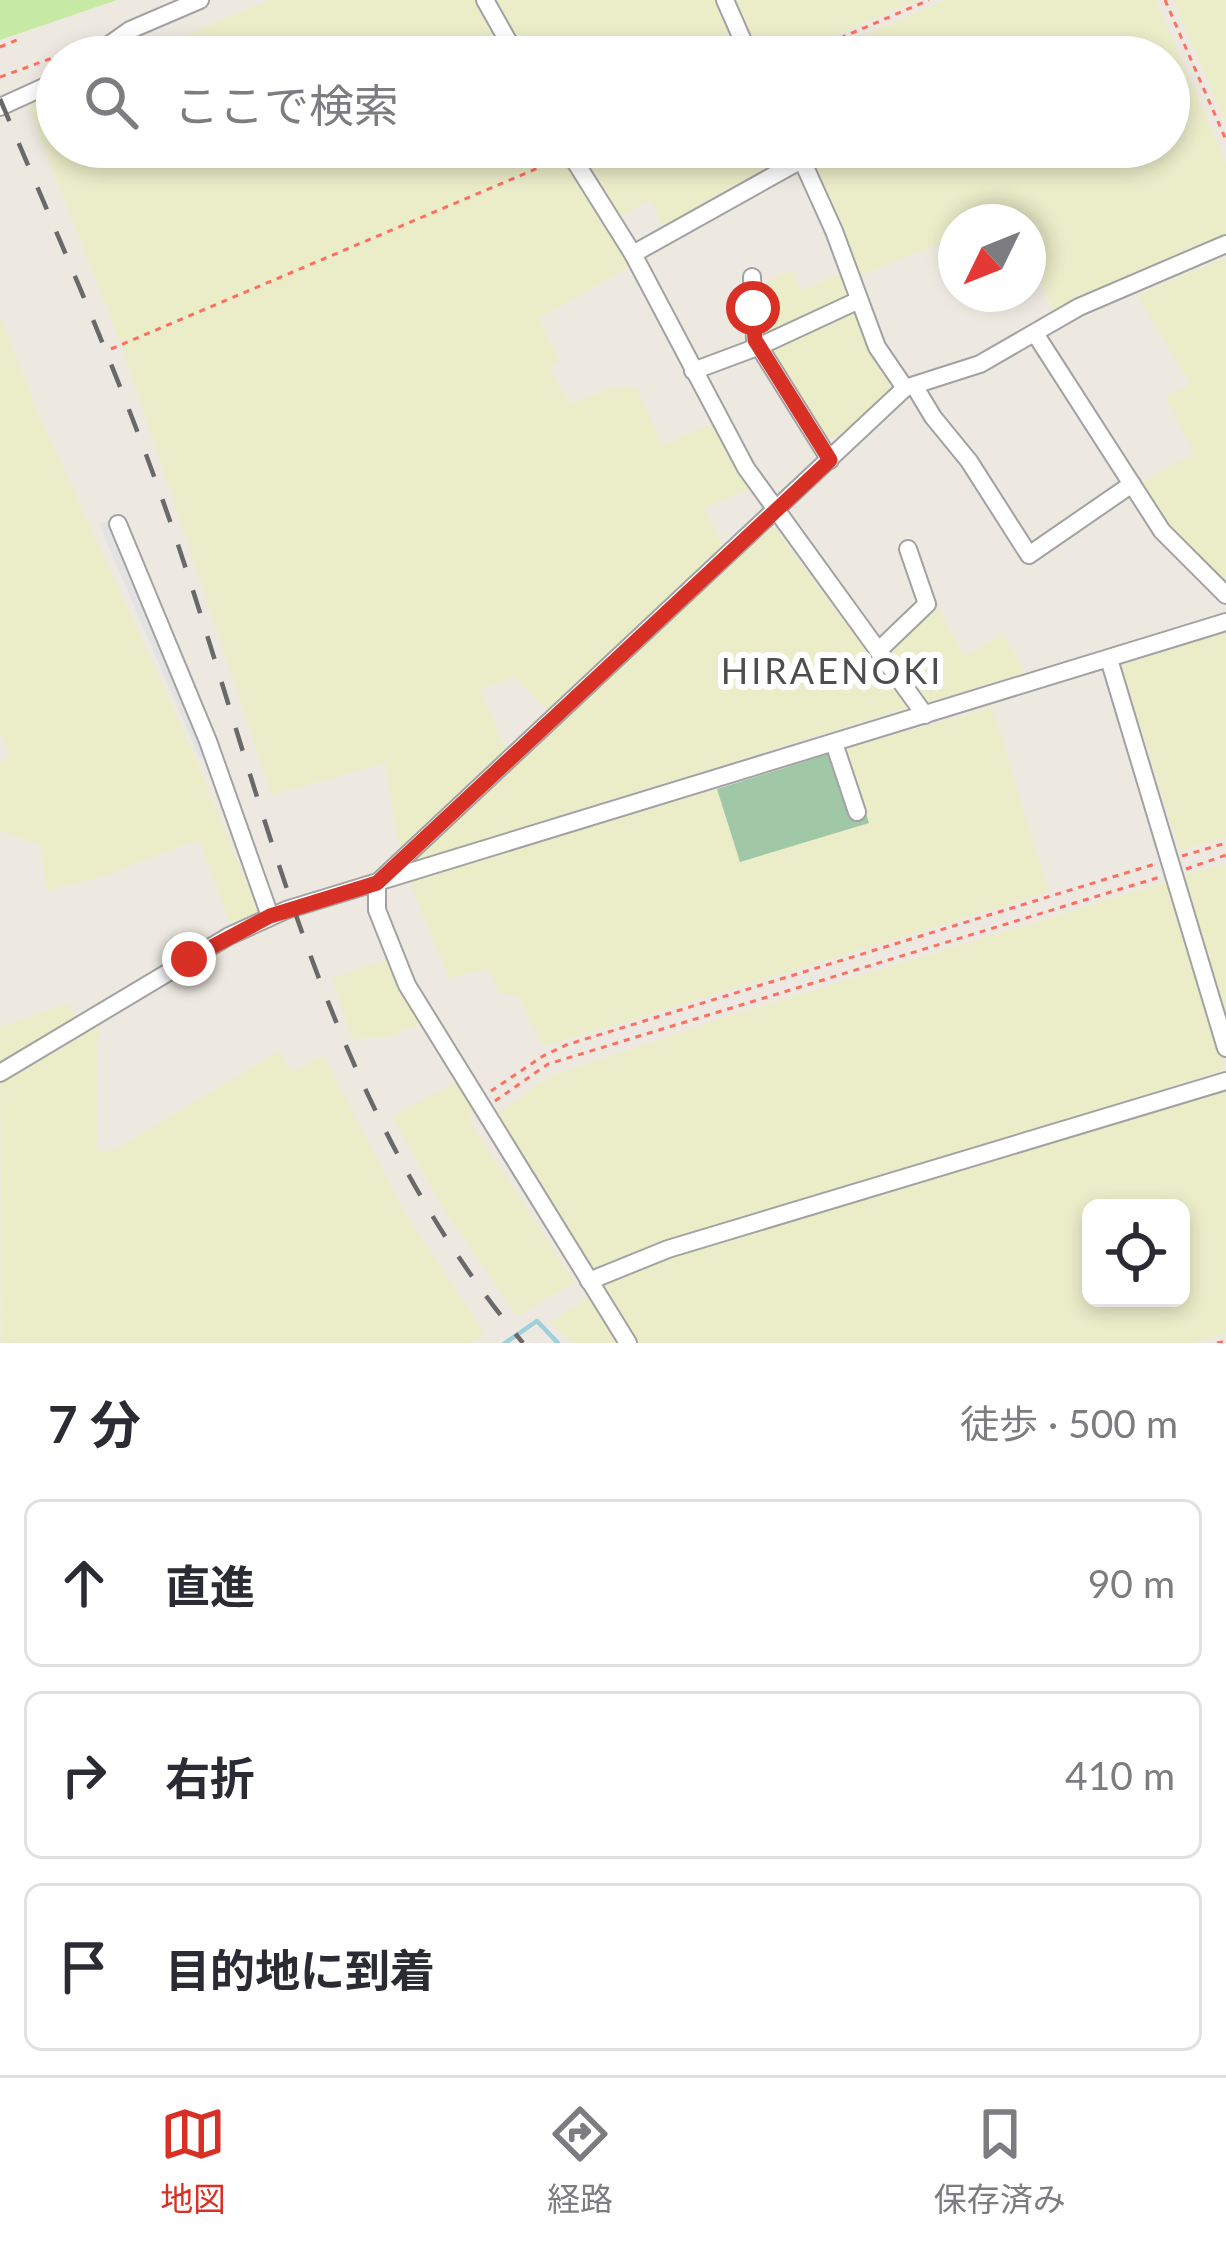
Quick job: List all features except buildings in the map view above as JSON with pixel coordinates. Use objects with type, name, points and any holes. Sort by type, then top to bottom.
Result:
[{"type":"street","points":[[119,36],[200,0]]},
{"type":"street","points":[[485,0],[505,36]]},
{"type":"street","points":[[725,0],[740,36]]},
{"type":"street","points":[[0,107],[36,91]]},
{"type":"street","points":[[579,168],[633,254],[693,371],[774,511],[925,715]]},
{"type":"street","points":[[633,254],[774,168]]},
{"type":"street","points":[[806,168],[877,347],[970,461],[1029,554],[1132,484]]},
{"type":"street","points":[[628,1343],[407,985],[377,910],[377,883],[910,388],[980,364],[1079,308],[1226,244]]},
{"type":"street","points":[[752,277],[755,340],[830,460]]},
{"type":"street","points":[[693,371],[857,301]]},
{"type":"street","points":[[1036,334],[1162,531],[1226,595]]},
{"type":"street","points":[[118,524],[208,741],[270,916]]},
{"type":"street","points":[[878,651],[927,604],[908,549]]},
{"type":"street","points":[[0,1073],[270,916],[1226,622]]},
{"type":"street","points":[[1109,659],[1226,1048]]},
{"type":"street","points":[[835,743],[857,812]]},
{"type":"street","points":[[589,1281],[668,1250],[1226,1081]]},
{"type":"path","points":[[845,36],[929,0]]},
{"type":"path","points":[[1165,0],[1181,36]]},
{"type":"path","points":[[0,47],[19,39]]},
{"type":"path","points":[[1190,57],[1226,140]]},
{"type":"path","points":[[0,77],[36,67]]},
{"type":"path","points":[[111,349],[529,168]]},
{"type":"path","points":[[481,1104],[548,1064],[1171,867],[1226,843]]},
{"type":"path","points":[[481,1104],[543,1056],[566,1046],[1171,867],[1226,855]]},
{"type":"path","points":[[1217,1343],[1226,1341]]},
{"type":"green space","points":[[0,0],[117,0],[0,40]]},
{"type":"green space","points":[[269,0],[477,0],[497,36],[184,36]]},
{"type":"green space","points":[[492,0],[716,0],[731,36],[512,36]]},
{"type":"green space","points":[[732,0],[918,0],[833,36],[748,36]]},
{"type":"green space","points":[[945,0],[1156,0],[1171,36],[862,36]]},
{"type":"green space","points":[[1173,0],[1226,0],[1226,123],[1190,36]]},
{"type":"green space","points":[[1190,80],[1226,164],[1226,236],[1054,313],[1046,295],[1046,204],[938,204],[938,244],[856,277],[813,168],[1190,168]]},
{"type":"green space","points":[[36,100],[36,127],[27,104]]},
{"type":"green space","points":[[52,168],[570,168],[629,267],[539,318],[559,361],[549,369],[570,404],[612,388],[637,388],[662,445],[714,423],[750,488],[705,508],[724,550],[549,712],[515,677],[480,689],[506,750],[400,851],[385,763],[272,795],[125,355]]},
{"type":"green space","points":[[588,168],[771,168],[663,227],[650,200],[618,217]]},
{"type":"green space","points":[[1226,257],[1226,582],[1168,524],[1141,482],[1194,454],[1166,397],[1190,384],[1137,295]]},
{"type":"green space","points":[[790,270],[802,291],[841,273],[850,300],[761,341],[758,287]]},
{"type":"green space","points":[[855,309],[891,376],[889,397],[850,436],[844,431],[824,444],[766,348]]},
{"type":"green space","points":[[0,316],[35,406],[184,731],[259,913],[230,923],[199,839],[101,877],[47,891],[40,845],[0,831],[0,765],[9,752],[0,734]]},
{"type":"green space","points":[[773,526],[909,707],[407,863]]},
{"type":"green space","points":[[937,605],[964,656],[1003,634],[1026,673],[926,703],[885,651]]},
{"type":"green space","points":[[1226,633],[1226,837],[1180,851],[1121,665]]},
{"type":"green space","points":[[992,707],[1049,892],[543,1047],[518,996],[500,994],[488,969],[449,978],[409,881],[717,789],[740,862],[869,822],[845,749]]},
{"type":"green space","points":[[845,749],[869,823],[740,862],[717,789]]},
{"type":"green space","points":[[1226,863],[1226,1017],[1183,876]]},
{"type":"green space","points":[[1169,881],[1225,1070],[594,1270],[496,1114],[551,1076],[729,1016]]},
{"type":"green space","points":[[387,959],[420,1024],[387,1037],[352,1039],[332,978]]},
{"type":"green space","points":[[68,1003],[76,1016],[0,1062],[0,1027]]},
{"type":"green space","points":[[100,1024],[98,1150],[112,1151],[279,1051],[292,1071],[324,1056],[402,1208],[485,1334],[471,1343],[2,1343],[0,1084]]},
{"type":"green space","points":[[458,1082],[472,1104],[469,1121],[575,1282],[517,1316],[444,1210],[392,1116]]},
{"type":"green space","points":[[1226,1088],[1226,1333],[1194,1343],[637,1343],[603,1282]]},
{"type":"green space","points":[[590,1296],[619,1343],[572,1343],[550,1322]]},
{"type":"shaded area","points":[[121,515],[195,681],[218,757],[200,759],[99,524]]},
{"type":"waterway","points":[[505,1343],[537,1321],[558,1343]]},
{"type":"railway","points":[[0,99],[151,467],[272,844],[349,1053],[397,1154],[454,1251],[523,1343]]},
{"type":"district","name":"HIRAENOKI","points":[[832,670]]},
{"type":"route","points":[[189,959],[270,916],[377,883],[830,460],[755,340],[753,308]]}]
